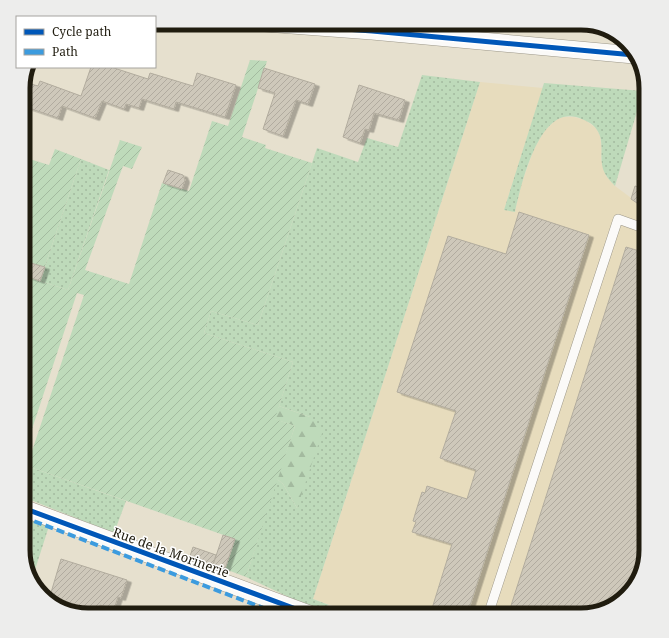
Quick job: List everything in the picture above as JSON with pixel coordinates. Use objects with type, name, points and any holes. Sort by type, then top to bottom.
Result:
[{"type":"street","points":[[358,30],[628,54]]},
{"type":"street","name":"Rue de la Morinerie","points":[[30,511],[293,608]]},
{"type":"lane","points":[[490,608],[618,219],[639,226]]},
{"type":"shaded area","points":[[480,82],[543,88],[504,210],[515,211],[521,185],[534,149],[545,130],[556,120],[563,117],[574,117],[585,120],[596,128],[600,136],[602,149],[601,159],[606,176],[615,186],[639,204],[639,550],[635,572],[622,591],[613,598],[603,604],[581,608],[339,608],[313,599]]},
{"type":"green space","points":[[429,30],[453,30],[453,32]]},
{"type":"green space","points":[[250,60],[267,61],[242,137],[266,145],[265,148],[312,163],[258,325],[211,311],[204,333],[293,362],[275,419],[295,426],[246,577],[225,569],[235,539],[30,467],[30,457],[84,295],[77,293],[30,432],[30,159],[49,165],[55,149],[81,159],[40,281],[68,290],[120,140],[142,147],[132,169],[123,166],[85,270],[129,284],[162,183],[189,191],[212,121],[228,126]]},
{"type":"green space","points":[[422,75],[480,82],[313,599],[329,605],[314,608],[246,577],[277,479],[283,484],[297,508],[310,417],[279,406],[293,362],[204,333],[211,311],[258,325],[317,148],[358,162],[367,138],[398,147]]},
{"type":"green space","points":[[544,83],[639,91],[639,105],[615,186],[603,169],[601,139],[593,125],[576,117],[563,117],[551,124],[542,136],[534,151],[527,168],[515,212],[504,210]]},
{"type":"green space","points":[[81,159],[109,170],[68,290],[40,281]]},
{"type":"green space","points":[[279,406],[310,417],[323,430],[297,508],[283,484],[277,479],[295,426],[274,419]]},
{"type":"green space","points":[[30,467],[126,501],[114,533],[30,500]]},
{"type":"green space","points":[[30,519],[49,526],[34,572],[30,554]]},
{"type":"building","points":[[91,68],[114,68],[148,79],[150,73],[193,86],[197,73],[236,85],[225,117],[176,102],[174,109],[142,99],[139,108],[126,104],[124,109],[102,101],[95,118],[62,106],[58,118],[30,108],[30,84],[38,86],[40,81],[81,96]]},
{"type":"building","points":[[264,68],[315,84],[308,104],[296,100],[283,136],[263,129],[275,93],[258,88]]},
{"type":"building","points":[[359,85],[405,100],[399,120],[374,113],[369,130],[365,129],[360,143],[343,137]]},
{"type":"building","points":[[168,170],[183,175],[185,180],[182,189],[163,183]]},
{"type":"building","points":[[635,186],[639,187],[639,204],[631,199]]},
{"type":"building","points":[[519,212],[589,235],[469,608],[432,608],[452,544],[412,532],[416,522],[413,521],[422,492],[425,493],[427,486],[467,499],[476,470],[440,458],[456,411],[397,392],[448,236],[506,254]]},
{"type":"building","points":[[626,247],[639,251],[639,550],[635,572],[622,591],[603,604],[581,608],[510,608]]},
{"type":"building","points":[[30,263],[45,267],[40,281],[30,277]]},
{"type":"building","points":[[223,535],[235,539],[225,569],[213,565]]},
{"type":"building","points":[[193,547],[216,555],[212,567],[189,559]]},
{"type":"building","points":[[61,559],[127,580],[121,598],[118,597],[114,608],[100,605],[99,608],[85,608],[56,598],[51,594]]},
{"type":"marked path","points":[[30,520],[264,608]]},
{"type":"cycle path","points":[[359,30],[628,54]]},
{"type":"cycle path","points":[[30,511],[293,608]]}]
